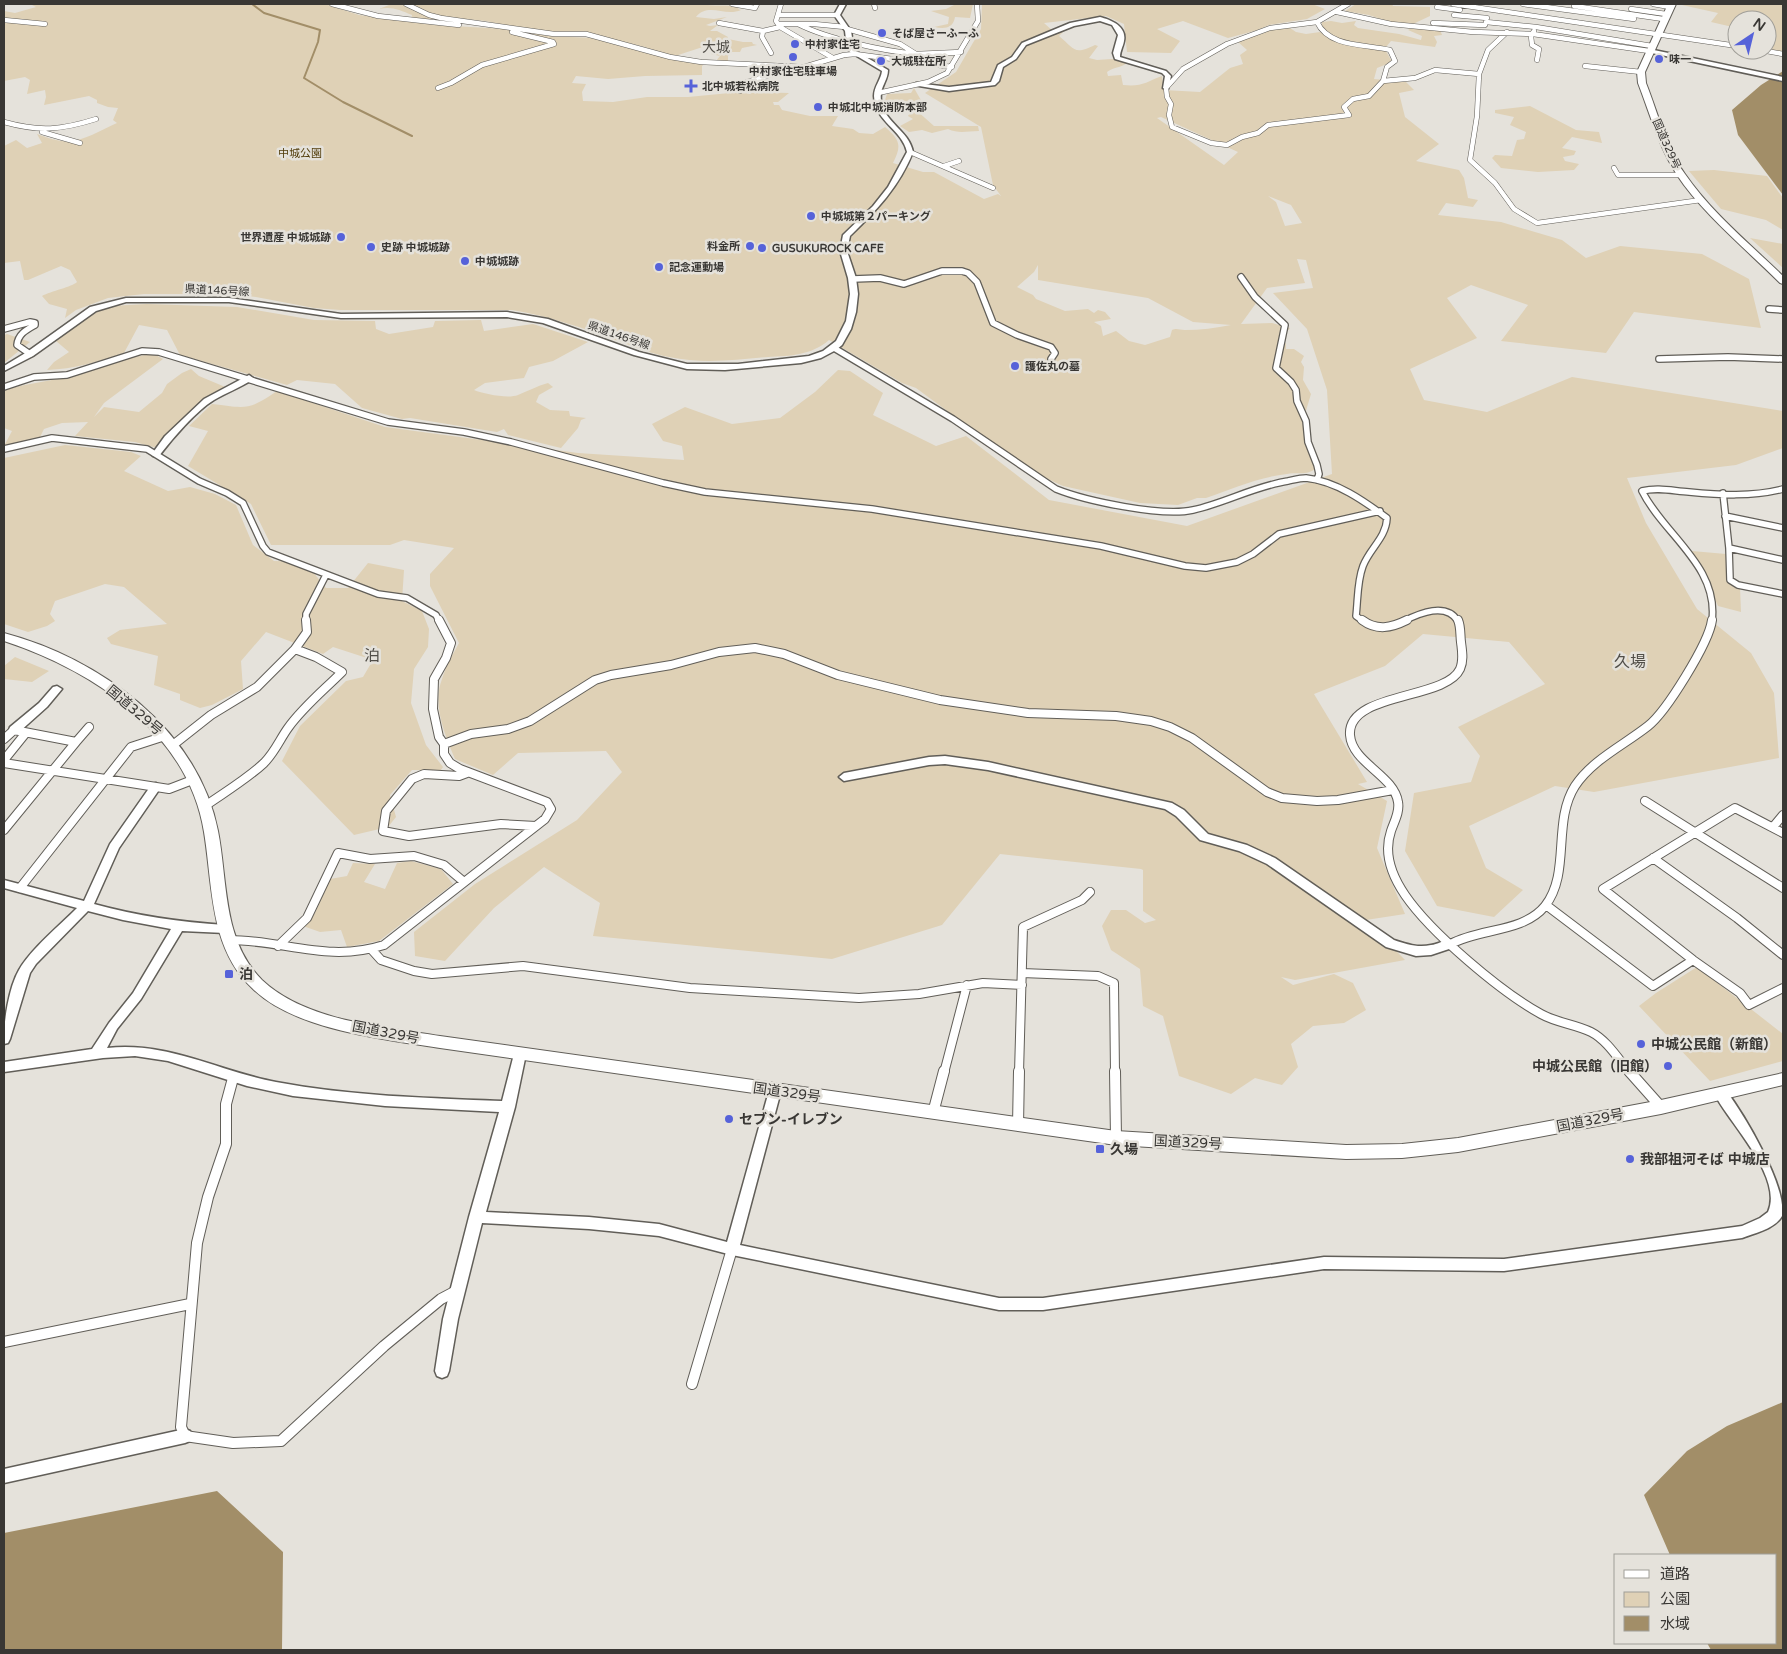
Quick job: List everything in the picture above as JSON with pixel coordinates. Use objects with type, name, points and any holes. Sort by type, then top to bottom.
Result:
[{"type":"highway","points":[[1641,72],[1668,11]]},
{"type":"highway","name":"国道329号","points":[[1641,72],[1642,83],[1666,148],[1681,175],[1701,200],[1783,281]]},
{"type":"highway","name":"国道329号","points":[[4,637],[30,644],[52,653],[79,668],[123,697],[169,740],[195,780],[205,806],[227,935],[246,974],[259,986],[279,999],[315,1016],[387,1033],[520,1054],[1116,1138],[1346,1152],[1402,1151],[1466,1144],[1661,1107],[1783,1079]]},
{"type":"street","points":[[332,4],[356,11],[422,23],[494,26],[553,42],[554,44],[487,62],[474,68],[450,85],[438,88]]},
{"type":"street","points":[[406,4],[429,15],[554,34],[586,34],[684,60],[804,67],[833,58],[855,54],[952,67]]},
{"type":"street","points":[[732,4],[755,8],[757,4]]},
{"type":"street","points":[[781,4],[776,21],[779,26],[833,58]]},
{"type":"street","points":[[837,15],[843,4]]},
{"type":"street","points":[[878,93],[940,78],[952,67],[978,21],[977,4]]},
{"type":"street","points":[[1166,88],[1183,69],[1227,44],[1270,28],[1317,22],[1348,4]]},
{"type":"street","points":[[1453,4],[1487,18]]},
{"type":"street","points":[[1488,31],[1487,18],[1494,4]]},
{"type":"street","points":[[1523,4],[1610,11],[1668,11]]},
{"type":"street","points":[[1560,4],[1575,7]]},
{"type":"street","points":[[1594,4],[1634,20]]},
{"type":"street","points":[[1653,4],[1668,11]]},
{"type":"street","points":[[1537,60],[1539,49],[1532,45],[1531,36],[1544,5]]},
{"type":"street","points":[[1437,7],[1456,9],[1487,18]]},
{"type":"street","points":[[1563,38],[1575,7]]},
{"type":"street","points":[[1456,9],[1454,15],[1459,24]]},
{"type":"street","points":[[1595,42],[1605,26],[1610,11]]},
{"type":"street","points":[[1337,12],[1391,24],[1473,32],[1533,34],[1651,48]]},
{"type":"street","points":[[778,15],[837,15]]},
{"type":"street","points":[[837,15],[846,28],[850,48],[855,54],[885,70],[886,75],[878,89],[880,111],[884,118],[905,139],[910,152],[993,188]]},
{"type":"street","points":[[1454,15],[1487,18],[1599,36],[1783,79]]},
{"type":"street","points":[[1433,24],[1459,24],[1487,18],[1540,17],[1727,44]]},
{"type":"street","points":[[916,85],[949,89],[992,84],[996,81],[1000,66],[1014,58],[1024,44],[1072,24],[1100,19],[1114,24],[1121,36],[1115,52],[1117,58],[1164,72],[1168,76],[1166,88],[1167,97],[1171,104],[1169,115],[1172,127],[1211,143],[1227,146],[1242,137],[1258,132],[1268,125],[1349,115],[1344,107],[1348,103],[1353,99],[1369,96],[1383,81],[1385,71],[1395,62],[1390,50],[1342,41],[1322,31],[1318,27],[1317,22]]},
{"type":"street","points":[[4,20],[45,24]]},
{"type":"street","points":[[719,23],[763,32],[779,26],[798,24],[846,28],[900,44],[916,54]]},
{"type":"street","points":[[798,24],[812,31],[896,52],[916,54],[961,52]]},
{"type":"street","points":[[763,32],[762,37],[771,53]]},
{"type":"street","points":[[1507,32],[1488,50],[1479,74],[1477,116],[1470,160],[1495,183],[1514,209],[1537,223],[1701,200]]},
{"type":"street","points":[[740,91],[744,83],[767,76],[782,66]]},
{"type":"street","points":[[1585,66],[1641,72]]},
{"type":"street","points":[[1383,81],[1415,78],[1435,70],[1479,74]]},
{"type":"street","points":[[38,131],[66,129],[96,119]]},
{"type":"street","points":[[4,122],[56,138],[80,143]]},
{"type":"street","points":[[910,152],[895,182],[882,202],[847,235],[844,241],[844,257],[853,279],[853,297],[847,329],[843,338],[834,348],[953,419],[1056,488],[1073,496],[1165,513],[1193,510],[1289,480],[1305,478],[1328,483],[1360,499],[1387,518],[1387,527],[1363,564],[1358,582],[1356,616],[1373,628],[1384,628],[1400,624],[1422,612],[1440,610],[1452,614],[1459,623],[1462,663],[1459,672],[1450,680],[1424,690],[1394,697],[1360,716],[1350,725],[1349,736],[1351,744],[1386,781],[1398,798],[1398,806],[1388,838],[1387,853],[1397,882],[1421,915],[1451,944],[1518,999],[1542,1015],[1597,1035],[1661,1107]]},
{"type":"street","points":[[944,166],[959,161]]},
{"type":"street","points":[[1614,168],[1618,175],[1681,175]]},
{"type":"street","points":[[853,279],[880,278],[904,284],[942,271],[954,270],[968,273],[977,282],[993,323],[1017,335],[1050,346],[1055,353],[1051,359],[1052,366]]},
{"type":"street","points":[[1241,277],[1254,298],[1285,325],[1276,368],[1291,382],[1296,390],[1297,401],[1306,421],[1308,442],[1317,465],[1319,474],[1317,480]]},
{"type":"street","name":"県道146号線","points":[[4,369],[30,354],[93,309],[115,302],[138,299],[228,300],[341,316],[482,314],[527,317],[552,323],[664,362],[697,367],[793,362],[818,356],[834,348]]},
{"type":"street","points":[[1769,309],[1783,310]]},
{"type":"street","points":[[4,329],[30,322],[35,323],[17,341],[17,345],[30,354]]},
{"type":"street","points":[[4,386],[34,377],[67,375],[142,352],[159,352],[250,378],[388,422],[464,432],[511,442],[663,483],[705,492],[872,509],[1100,546],[1185,566],[1206,568],[1237,562],[1252,554],[1278,534],[1380,512]]},
{"type":"street","points":[[1659,359],[1728,357],[1783,359]]},
{"type":"street","points":[[156,454],[168,438],[213,397],[232,390],[250,378]]},
{"type":"street","points":[[4,449],[52,438],[138,446],[156,454],[199,481],[227,493],[243,503],[263,546],[268,552],[378,594],[407,598],[436,615],[451,643],[446,658],[434,679],[433,710],[439,737],[444,744],[444,754],[450,763],[467,773],[547,802],[552,809],[545,819],[384,945],[372,950],[304,950],[278,946],[85,906],[4,884]]},
{"type":"street","points":[[844,777],[929,761],[945,760],[988,766],[1168,806],[1180,814],[1204,837],[1243,848],[1271,861],[1390,944],[1416,951],[1431,950],[1468,936],[1508,928],[1531,918],[1546,905],[1552,891],[1558,865],[1567,807],[1573,788],[1584,775],[1659,715],[1711,630],[1713,609],[1709,586],[1691,554],[1647,504],[1642,491],[1656,488],[1783,495]]},
{"type":"street","points":[[1772,493],[1783,489]]},
{"type":"street","points":[[1723,493],[1729,548],[1730,580],[1738,584],[1783,594]]},
{"type":"street","points":[[1726,516],[1783,528]]},
{"type":"street","points":[[1729,548],[1783,560]]},
{"type":"street","points":[[20,888],[130,747],[169,740],[257,687],[295,649],[307,632],[306,614],[308,606],[326,575]]},
{"type":"street","points":[[444,744],[471,734],[508,728],[530,721],[595,680],[611,675],[671,666],[719,652],[755,648],[784,654],[847,678],[940,700],[1028,713],[1116,716],[1151,721],[1170,727],[1192,738],[1267,792],[1282,798],[1316,801],[1338,800],[1379,794],[1392,790]]},
{"type":"street","points":[[205,806],[250,775],[266,761],[287,729],[306,707],[342,672],[316,657],[295,649]]},
{"type":"street","points":[[4,739],[9,732],[43,705],[57,689]]},
{"type":"street","points":[[4,830],[89,727]]},
{"type":"street","points":[[9,732],[76,742]]},
{"type":"street","points":[[25,734],[4,762],[53,772],[169,789],[195,780]]},
{"type":"street","points":[[467,773],[460,776],[424,774],[412,779],[408,789],[398,796],[385,812],[383,831],[409,836],[501,824],[536,826]]},
{"type":"street","points":[[4,1040],[24,972],[32,961],[89,904],[114,847],[156,787]]},
{"type":"street","points":[[1645,801],[1783,888]]},
{"type":"street","points":[[1783,833],[1734,808],[1603,889],[1693,960],[1740,993],[1749,1005],[1783,988]]},
{"type":"street","points":[[1773,828],[1783,815]]},
{"type":"street","points":[[278,946],[306,918],[338,853],[370,858],[414,856],[444,864],[464,882]]},
{"type":"street","points":[[1653,858],[1737,918],[1783,955]]},
{"type":"street","points":[[1018,1125],[1023,927],[1082,900],[1090,892]]},
{"type":"street","points":[[1546,905],[1653,986],[1693,960]]},
{"type":"street","points":[[96,1054],[112,1026],[137,996],[179,926]]},
{"type":"street","points":[[372,950],[381,960],[414,971],[432,974],[523,966],[690,988],[858,998],[919,994],[967,984],[984,983],[1022,986]]},
{"type":"street","points":[[1022,973],[1098,976],[1114,983],[1116,1138]]},
{"type":"street","points":[[934,1113],[967,984]]},
{"type":"street","points":[[4,1067],[108,1051],[137,1051],[162,1054],[233,1078],[289,1090],[380,1102],[508,1107]]},
{"type":"street","points":[[442,1364],[476,1217],[508,1107],[520,1054]]},
{"type":"street","points":[[185,1436],[181,1427],[190,1304],[197,1243],[208,1198],[226,1144],[226,1104],[233,1078]]},
{"type":"street","points":[[692,1384],[732,1249],[775,1091]]},
{"type":"street","points":[[476,1217],[659,1230],[732,1249],[999,1304],[1043,1304],[1324,1263],[1504,1265],[1742,1232],[1762,1224],[1776,1214],[1782,1196],[1777,1174],[1768,1156],[1720,1093]]},
{"type":"street","points":[[4,1476],[185,1436],[203,1441],[281,1442],[384,1346],[436,1303],[458,1290]]},
{"type":"street","points":[[4,1342],[190,1304]]},
{"type":"green space","name":"中城公園","points":[[30,4],[325,4],[359,15],[435,25],[506,29],[549,36],[594,38],[706,63],[702,66],[702,75],[608,79],[576,76],[572,83],[586,84],[582,92],[583,101],[613,102],[647,97],[688,97],[740,92],[750,94],[753,92],[789,93],[778,102],[773,102],[774,105],[779,105],[782,110],[810,116],[838,116],[832,126],[853,129],[859,133],[873,134],[885,127],[898,143],[898,152],[893,163],[923,172],[934,172],[984,199],[998,194],[1001,196],[993,185],[981,127],[925,93],[956,72],[981,29],[982,4],[1312,4],[1325,9],[1307,19],[1269,25],[1228,38],[1183,21],[1157,29],[1180,41],[1171,53],[1127,52],[1124,24],[1106,16],[1044,23],[1054,32],[1064,31],[1059,36],[1074,49],[1082,50],[1095,45],[1098,46],[1089,58],[1097,60],[1112,59],[1127,63],[1107,72],[1108,76],[1121,75],[1123,85],[1139,85],[1162,76],[1164,90],[1200,92],[1230,68],[1243,64],[1240,55],[1247,50],[1237,41],[1271,29],[1287,26],[1296,32],[1306,34],[1320,32],[1337,41],[1385,49],[1392,62],[1377,68],[1374,79],[1406,82],[1414,90],[1399,93],[1405,117],[1439,144],[1416,161],[1459,170],[1464,178],[1468,198],[1478,200],[1473,207],[1446,203],[1438,215],[1501,222],[1562,240],[1586,258],[1620,246],[1702,254],[1749,279],[1761,328],[1634,312],[1606,353],[1501,341],[1528,305],[1471,285],[1447,298],[1477,338],[1410,369],[1424,400],[1487,412],[1572,377],[1783,411],[1783,448],[1736,465],[1627,478],[1646,523],[1697,609],[1751,653],[1774,693],[1779,758],[1594,792],[1555,786],[1469,826],[1486,868],[1523,890],[1494,917],[1437,906],[1405,851],[1414,793],[1471,782],[1480,756],[1458,727],[1545,684],[1509,642],[1423,634],[1385,666],[1314,694],[1367,782],[1358,784],[1387,801],[1377,848],[1405,914],[1366,920],[1405,960],[1295,980],[1281,977],[1293,985],[1334,974],[1353,983],[1366,1010],[1344,1023],[1313,1026],[1291,1044],[1298,1067],[1282,1085],[1255,1078],[1231,1094],[1179,1076],[1163,1016],[1143,1006],[1140,969],[1111,950],[1102,926],[1111,910],[1126,910],[1145,923],[1156,920],[1143,911],[1143,870],[1141,869],[1000,854],[942,925],[832,959],[593,936],[600,903],[544,867],[494,908],[445,961],[415,956],[414,932],[475,884],[577,820],[622,772],[606,751],[518,753],[493,775],[455,759],[441,720],[438,699],[444,674],[459,643],[430,586],[430,574],[454,548],[404,540],[390,545],[271,545],[251,504],[188,466],[208,431],[189,426],[212,404],[246,407],[259,402],[277,391],[385,427],[578,453],[684,460],[682,446],[663,441],[652,424],[685,407],[732,424],[780,418],[815,392],[838,370],[850,371],[883,393],[873,415],[936,446],[966,436],[1049,500],[1187,526],[1332,474],[1327,390],[1307,329],[1273,293],[1313,288],[1306,260],[1297,259],[1305,283],[1267,288],[1241,324],[1272,323],[1290,328],[1281,338],[1286,344],[1286,349],[1294,349],[1304,356],[1301,362],[1304,367],[1303,380],[1311,394],[1305,414],[1310,423],[1311,442],[1317,468],[1306,473],[1266,478],[1206,498],[1197,498],[1178,505],[1140,503],[1063,486],[1039,475],[984,438],[916,388],[902,383],[829,340],[808,352],[792,355],[706,361],[656,354],[566,323],[512,310],[340,310],[314,308],[230,294],[144,294],[108,298],[76,310],[65,318],[67,309],[49,304],[42,296],[77,282],[70,270],[61,266],[24,280],[20,261],[4,263],[4,146],[16,140],[27,148],[42,143],[37,134],[54,140],[72,141],[80,139],[117,123],[113,120],[118,108],[97,103],[97,100],[89,96],[44,105],[45,90],[27,94],[30,80],[25,77],[4,81],[4,11],[15,13],[36,7]],"holes":[[[1161,117],[1238,152],[1224,165],[1157,118]],[[1268,196],[1291,205],[1302,223],[1285,226],[1276,202]],[[1038,265],[1038,280],[1148,298],[1193,322],[1231,325],[1202,329],[1174,329],[1170,337],[1145,345],[1129,341],[1116,331],[1103,336],[1101,326],[1094,322],[1111,319],[1105,312],[1098,310],[1094,313],[1088,309],[1065,311],[1036,299],[1033,295],[1017,287],[1034,272]]]},
{"type":"green space","points":[[387,4],[403,4],[420,13],[442,19],[430,19],[428,22],[411,20],[412,15],[399,10],[392,8],[379,9],[389,5]]},
{"type":"green space","points":[[410,4],[700,4],[735,6],[740,7],[738,9],[741,10],[729,12],[711,10],[701,13],[696,17],[714,19],[727,17],[706,25],[718,25],[710,31],[717,31],[728,37],[728,39],[752,42],[757,45],[742,48],[740,52],[732,52],[728,56],[728,61],[716,61],[720,56],[711,54],[715,49],[715,43],[672,57],[645,47],[587,33],[568,34],[486,21],[445,17],[430,14]]},
{"type":"green space","points":[[956,4],[973,4],[970,18],[955,17],[952,24],[948,27],[934,27],[948,24],[949,17],[931,11],[946,9]]},
{"type":"green space","points":[[1356,4],[1430,7],[1430,16],[1413,24],[1392,23],[1369,15],[1345,11]]},
{"type":"green space","points":[[1783,4],[1783,53],[1777,52],[1777,10],[1727,10],[1727,26],[1711,22],[1718,13],[1682,5]]},
{"type":"green space","points":[[1356,21],[1354,25],[1358,28],[1399,34],[1421,40],[1422,36],[1408,30],[1412,28],[1440,30],[1442,35],[1434,36],[1437,42],[1435,47],[1391,41],[1386,47],[1342,40],[1322,29],[1322,22],[1342,23]]},
{"type":"green space","points":[[914,88],[922,102],[897,103],[887,106],[885,100],[887,94],[911,93]]},
{"type":"green space","points":[[1530,106],[1576,130],[1599,132],[1602,143],[1572,137],[1562,148],[1576,151],[1574,155],[1563,157],[1565,161],[1579,164],[1574,170],[1538,172],[1501,168],[1492,158],[1495,155],[1512,156],[1517,140],[1524,139],[1526,132],[1510,125],[1514,117],[1495,113],[1495,110]]},
{"type":"green space","points":[[916,110],[934,126],[978,126],[979,131],[959,132],[948,129],[932,133],[922,130],[909,132],[900,126],[913,119],[908,116],[911,111]]},
{"type":"green space","points":[[1714,170],[1767,176],[1783,198],[1783,230],[1766,220],[1721,209],[1689,171]]},
{"type":"green space","points":[[1750,238],[1783,244],[1783,268]]},
{"type":"green space","points":[[147,304],[237,307],[314,320],[375,321],[376,329],[389,334],[433,327],[435,321],[481,320],[484,331],[533,324],[588,342],[553,361],[529,367],[524,378],[485,383],[474,390],[496,396],[514,396],[548,383],[553,387],[539,395],[536,402],[550,410],[569,411],[570,416],[586,418],[581,420],[578,428],[561,448],[508,435],[504,429],[497,432],[410,418],[402,419],[362,408],[335,384],[297,380],[287,385],[180,355],[167,330],[139,325],[124,353],[86,364],[47,370],[54,362],[69,352],[56,341],[92,313],[111,306]]},
{"type":"green space","points":[[7,334],[30,342],[4,363],[4,335]]},
{"type":"green space","points":[[156,355],[163,359],[104,403],[94,417],[104,407],[139,412],[162,393],[167,384],[191,369],[199,376],[230,389],[207,397],[157,448],[135,442],[75,436],[88,422],[62,423],[44,429],[39,439],[4,446],[12,431],[4,428],[4,390],[87,372],[128,358]]},
{"type":"green space","points":[[65,445],[131,452],[141,456],[124,471],[168,491],[190,487],[215,494],[236,505],[253,545],[274,561],[305,562],[326,588],[348,588],[368,563],[404,570],[402,601],[422,611],[429,629],[428,647],[414,669],[411,703],[426,745],[443,767],[441,770],[412,770],[390,795],[396,817],[388,827],[354,835],[282,761],[300,726],[346,681],[363,677],[373,660],[333,647],[323,654],[266,632],[241,661],[243,689],[212,705],[200,708],[180,700],[180,694],[154,685],[158,656],[111,644],[107,638],[120,630],[167,624],[124,587],[105,584],[55,601],[50,614],[55,621],[47,626],[28,632],[4,624],[4,458]]},
{"type":"green space","points":[[1692,551],[1726,554],[1729,580],[1740,587],[1741,612],[1718,606]]},
{"type":"green space","points":[[15,657],[49,671],[32,682],[4,679],[4,666]]},
{"type":"green space","points":[[411,861],[441,869],[453,884],[379,941],[347,947],[341,930],[320,932],[303,926],[315,913],[330,879],[347,876],[353,863],[375,864],[364,882],[385,889],[397,863]]},
{"type":"green space","points":[[1697,967],[1783,1034],[1783,1061],[1710,1081],[1639,1006]]},
{"type":"water","points":[[1783,71],[1781,81],[1783,83],[1783,195],[1738,135],[1732,110],[1761,85]]},
{"type":"water","points":[[1783,1402],[1783,1650],[1711,1650],[1708,1644],[1777,1644],[1777,1554],[1670,1554],[1644,1495],[1687,1451],[1727,1426]]},
{"type":"water","points":[[217,1491],[283,1552],[282,1650],[4,1650],[4,1533]]},
{"type":"waterway","points":[[252,4],[264,13],[320,30],[318,42],[304,78],[343,102],[412,136]]},
{"type":"place","name":"そば屋さーふーふ","points":[[882,33]]},
{"type":"place","name":"中村家住宅","points":[[795,44]]},
{"type":"place","name":"中村家住宅駐車場","points":[[793,57]]},
{"type":"place","name":"味一","points":[[1659,59]]},
{"type":"place","name":"大城駐在所","points":[[881,61]]},
{"type":"place","name":"北中城若松病院","points":[[691,86]]},
{"type":"place","name":"中城北中城消防本部","points":[[818,107]]},
{"type":"place","name":"中城城第２パーキング","points":[[811,216]]},
{"type":"place","name":"世界遺産 中城城跡","points":[[341,237]]},
{"type":"place","name":"料金所","points":[[750,246]]},
{"type":"place","name":"史跡 中城城跡","points":[[371,247]]},
{"type":"place","name":"GUSUKUROCK CAFE","points":[[762,248]]},
{"type":"place","name":"中城城跡","points":[[465,261]]},
{"type":"place","name":"記念運動場","points":[[659,267]]},
{"type":"place","name":"護佐丸の墓","points":[[1015,366]]},
{"type":"place","name":"泊","points":[[229,974]]},
{"type":"place","name":"中城公民館（新館）","points":[[1641,1044]]},
{"type":"place","name":"中城公民館（旧館）","points":[[1668,1066]]},
{"type":"place","name":"セブン-イレブン","points":[[729,1119]]},
{"type":"place","name":"久場","points":[[1100,1149]]},
{"type":"place","name":"我部祖河そば 中城店","points":[[1630,1159]]},
{"type":"district","name":"大城","points":[[716,47]]},
{"type":"district","name":"泊","points":[[372,655]]},
{"type":"district","name":"久場","points":[[1630,661]]}]
